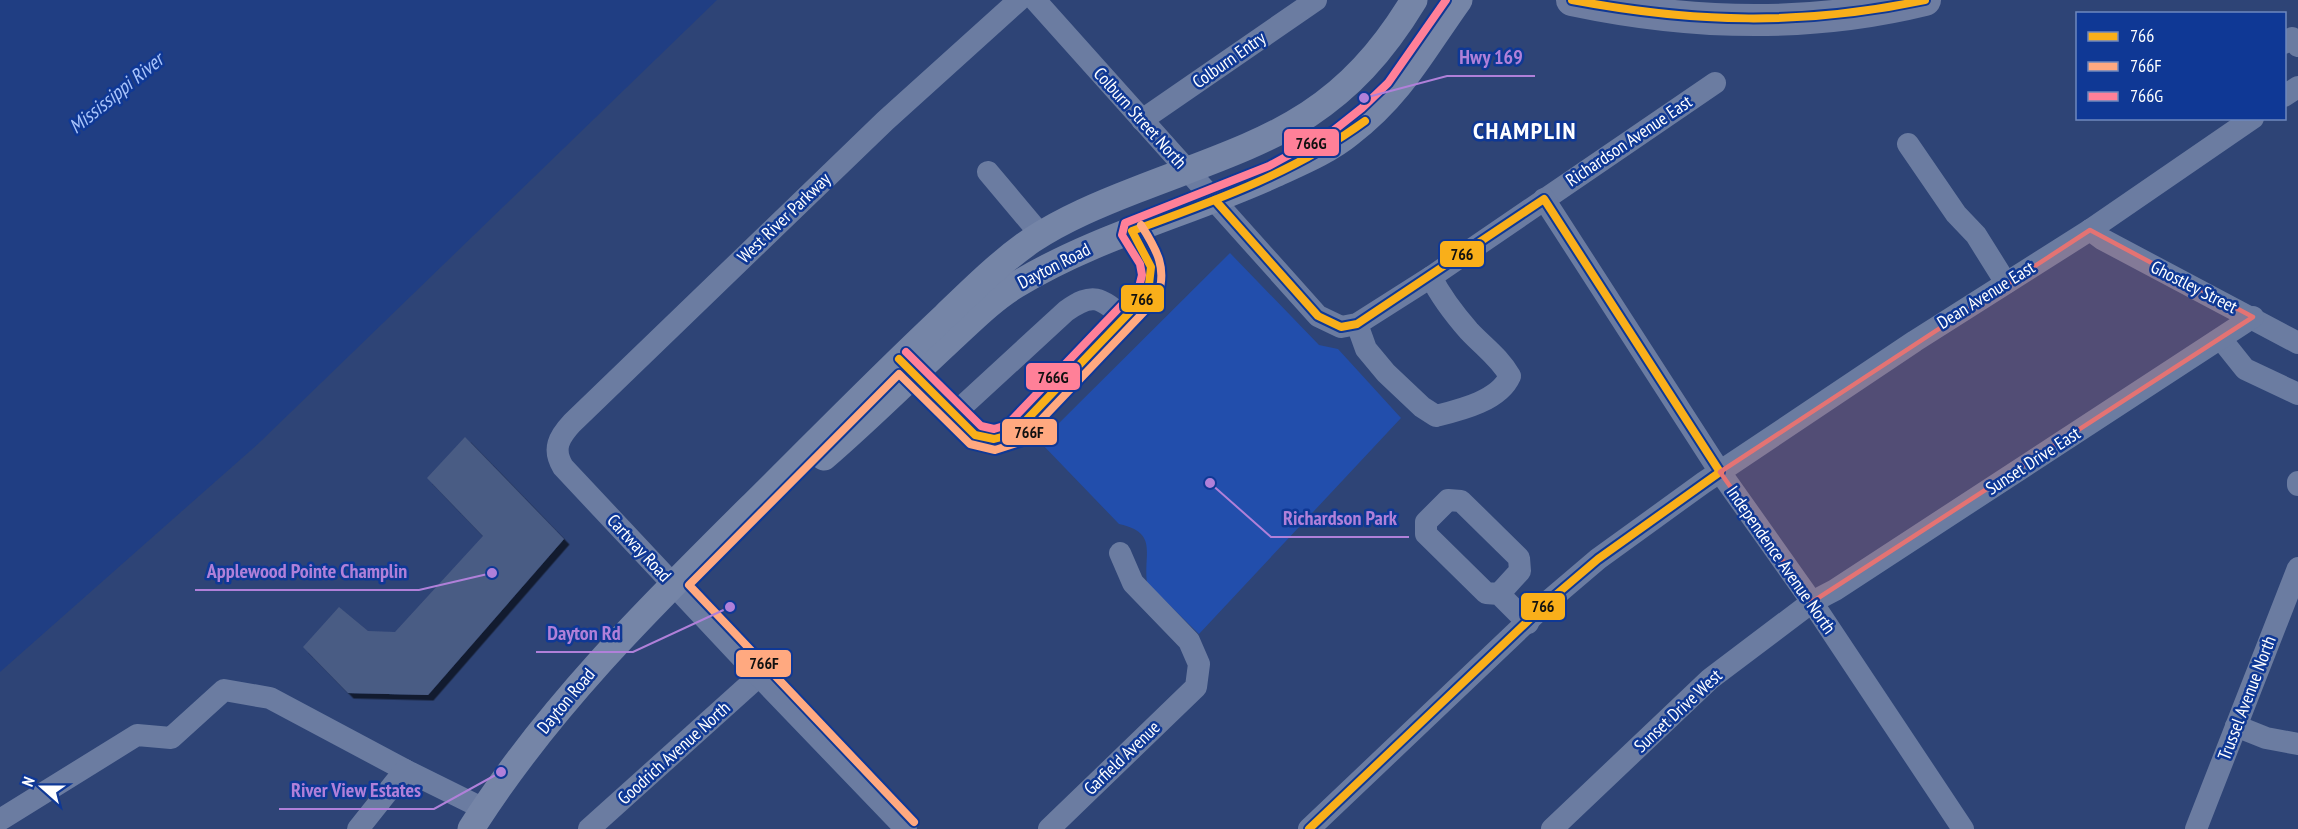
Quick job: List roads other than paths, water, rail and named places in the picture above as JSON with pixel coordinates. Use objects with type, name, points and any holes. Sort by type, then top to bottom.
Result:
[{"type":"highway","points":[[1572,0],[1645,15],[1748,22],[1834,16],[1925,0]]},
{"type":"main road","name":"Dayton Road","points":[[478,819],[566,698],[674,585],[906,367],[1002,263],[1041,235],[1080,214],[1279,134],[1329,101],[1377,55],[1414,0]]},
{"type":"main road","name":"Dayton Road","points":[[906,367],[1014,286],[1066,257],[1215,200],[1311,157],[1350,134],[1396,89],[1424,55],[1459,0]]},
{"type":"street","name":"West River Parkway","points":[[558,445],[572,423],[851,153],[1019,0]]},
{"type":"street","name":"Colburn Street North","points":[[1035,0],[1318,316],[1341,327],[1357,324]]},
{"type":"street","name":"Colburn Entry","points":[[1142,120],[1316,0]]},
{"type":"street","points":[[2286,42],[2292,38],[2298,46]]},
{"type":"street","name":"Richardson Avenue East","points":[[1357,324],[1431,277],[1715,83]]},
{"type":"street","name":"Dean Avenue East","points":[[1309,829],[1598,559],[1720,472],[2090,230],[2248,120]]},
{"type":"street","points":[[1908,144],[1956,214],[1976,235],[2006,283]]},
{"type":"street","points":[[988,172],[1041,235]]},
{"type":"street","name":"Independence Avenue North","points":[[1544,200],[1720,472],[1812,602],[1963,829]]},
{"type":"street","name":"Ghostley Street","points":[[2090,230],[2102,239],[2253,317],[2298,343]]},
{"type":"street","points":[[906,367],[975,435],[986,440],[1001,440],[1013,434],[1148,293],[1153,280],[1152,264],[1132,231]]},
{"type":"street","points":[[1357,324],[1366,349],[1422,407],[1436,416],[1475,406],[1507,383],[1510,376],[1502,362],[1470,331],[1439,293],[1431,277]]},
{"type":"street","points":[[954,414],[1066,310],[1083,299],[1093,297],[1107,303],[1124,318]]},
{"type":"street","name":"Sunset Drive East","points":[[1812,602],[1835,590],[2253,317]]},
{"type":"street","points":[[2221,339],[2245,369],[2298,394]]},
{"type":"street","name":"Cartway Road","points":[[558,445],[558,456],[563,467],[906,829]]},
{"type":"street","name":"Garfield Avenue","points":[[1049,829],[1196,687],[1199,664],[1189,641],[1133,583],[1120,553]]},
{"type":"street","name":"Trussel Avenue North","points":[[2196,829],[2298,568]]},
{"type":"street","points":[[1499,594],[1528,622]]},
{"type":"street","name":"Sunset Drive West","points":[[1552,829],[1710,679],[1812,602]]},
{"type":"street","name":"Goodrich Avenue North","points":[[589,829],[759,676]]},
{"type":"street","points":[[0,820],[137,735],[171,738],[224,690],[270,698],[405,770],[478,819]]},
{"type":"street","points":[[2236,726],[2266,738],[2298,744]]},
{"type":"street","points":[[358,829],[405,770]]},
{"type":"water","name":"Mississippi River","points":[[0,0],[717,0],[259,443],[0,672]]},
{"type":"place","name":"Hwy 169","points":[[1364,98]]},
{"type":"place","name":"Richardson Park","points":[[1210,483]]},
{"type":"place","name":"Applewood Pointe Champlin","points":[[492,573]]},
{"type":"place","name":"Dayton Rd","points":[[730,607]]},
{"type":"place","name":"River View Estates","points":[[501,772]]},
{"type":"district","name":"CHAMPLIN","points":[[1525,131]]}]
